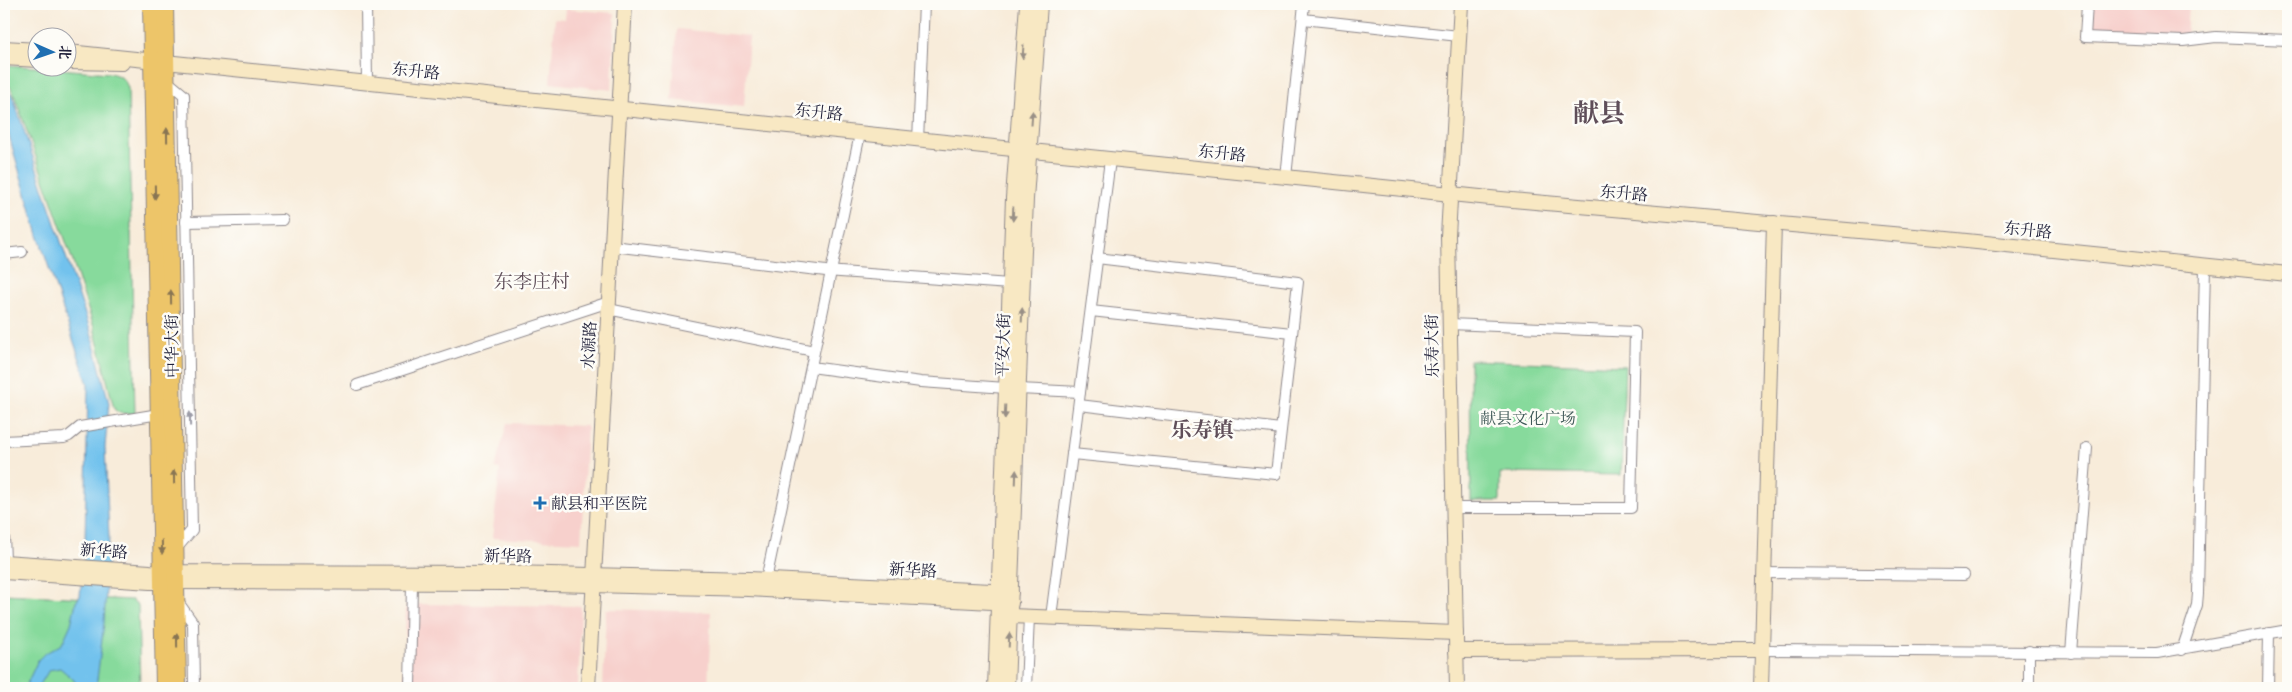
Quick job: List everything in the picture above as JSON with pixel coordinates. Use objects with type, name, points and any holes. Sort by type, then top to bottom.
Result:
[{"type":"main road","name":"中华大街","points":[[151,4],[159,62],[166,80],[176,549],[169,577],[177,601],[178,688]]},
{"type":"main road","name":"中华大街","points":[[164,688],[169,577],[159,414],[159,62],[165,4]]},
{"type":"main road","name":"水源路","points":[[588,688],[624,4]]},
{"type":"main road","name":"平安大街","points":[[1007,688],[1006,601],[1027,4]]},
{"type":"main road","name":"平安大街","points":[[1013,389],[1010,284],[1040,4]]},
{"type":"main road","name":"乐寿大街","points":[[1457,688],[1448,236],[1461,4]]},
{"type":"main road","points":[[4,48],[28,49]]},
{"type":"main road","name":"东升路","points":[[78,53],[1110,160],[2288,274]]},
{"type":"main road","points":[[4,58],[28,59]]},
{"type":"main road","name":"东升路","points":[[78,63],[103,64],[159,62]]},
{"type":"main road","points":[[1761,688],[1774,223]]},
{"type":"main road","name":"新华路","points":[[4,566],[169,577],[412,583],[594,580],[1006,601]]},
{"type":"main road","name":"新华路","points":[[169,577],[766,580],[1006,601]]},
{"type":"main road","name":"平安大街","points":[[994,688],[1006,601]]},
{"type":"main road","points":[[1006,601],[1029,616],[1456,633]]},
{"type":"main road","points":[[1456,651],[1762,650]]},
{"type":"street","points":[[366,4],[367,83]]},
{"type":"street","points":[[918,140],[924,4]]},
{"type":"street","points":[[1286,177],[1304,4]]},
{"type":"street","points":[[2086,4],[2085,37],[2183,41],[2216,37],[2288,40]]},
{"type":"street","points":[[1303,19],[1459,36]]},
{"type":"street","points":[[166,80],[184,95],[192,530],[176,549]]},
{"type":"street","points":[[766,580],[860,134]]},
{"type":"street","points":[[1051,617],[1110,160]]},
{"type":"street","points":[[186,222],[283,220]]},
{"type":"street","points":[[612,246],[831,272],[1010,284]]},
{"type":"street","points":[[4,254],[22,252]]},
{"type":"street","points":[[1072,454],[1276,474],[1298,282],[1097,258]]},
{"type":"street","points":[[2182,650],[2197,606],[2198,593],[2205,266]]},
{"type":"street","points":[[357,385],[609,305],[814,351]]},
{"type":"street","points":[[1090,311],[1292,333]]},
{"type":"street","points":[[1450,324],[1636,332],[1631,508],[1453,508]]},
{"type":"street","points":[[811,366],[920,382],[1080,392]]},
{"type":"street","points":[[1079,405],[1281,429]]},
{"type":"street","points":[[4,441],[64,438],[80,427],[159,414]]},
{"type":"street","points":[[2071,653],[2087,448]]},
{"type":"street","points":[[4,534],[4,566]]},
{"type":"street","points":[[1763,573],[1964,575]]},
{"type":"street","points":[[410,688],[412,583]]},
{"type":"street","points":[[177,601],[193,623],[194,688]]},
{"type":"street","points":[[1026,688],[1029,616]]},
{"type":"street","points":[[1762,650],[2157,653],[2288,630]]},
{"type":"street","points":[[2268,688],[2269,633]]},
{"type":"street","points":[[2029,651],[2029,688]]},
{"type":"shaded area","points":[[2091,4],[2188,4],[2186,39],[2089,34]]},
{"type":"shaded area","points":[[566,9],[615,13],[612,90],[550,83],[555,18],[565,19]]},
{"type":"shaded area","points":[[677,29],[749,36],[744,107],[672,100]]},
{"type":"shaded area","name":"献县和平医院","points":[[507,423],[587,426],[581,542],[492,538],[500,469],[495,468]]},
{"type":"shaded area","points":[[406,604],[581,606],[578,688],[404,688]]},
{"type":"shaded area","points":[[606,609],[711,612],[708,688],[603,688]]},
{"type":"green space","points":[[4,66],[28,67],[28,78],[78,78],[78,71],[109,73],[121,78],[128,88],[135,414],[119,413],[114,409],[94,328],[72,259],[13,92],[4,77]]},
{"type":"green space","name":"献县文化广场","points":[[1470,360],[1625,366],[1621,475],[1500,473],[1500,501],[1471,501]]},
{"type":"green space","points":[[4,594],[132,600],[138,605],[140,688],[4,688]]},
{"type":"water","points":[[4,80],[14,100],[90,329],[109,403],[105,447],[109,538],[104,623],[96,688],[79,688],[73,679],[60,668],[49,670],[38,688],[25,688],[38,660],[44,654],[62,644],[71,624],[76,602],[80,596],[85,544],[88,384],[38,235],[4,119]]},
{"type":"place","name":"献县和平医院","points":[[540,503]]},
{"type":"district","name":"献县","points":[[1599,113]]},
{"type":"district","name":"东李庄村","points":[[532,282]]},
{"type":"district","name":"乐寿镇","points":[[1202,430]]}]
